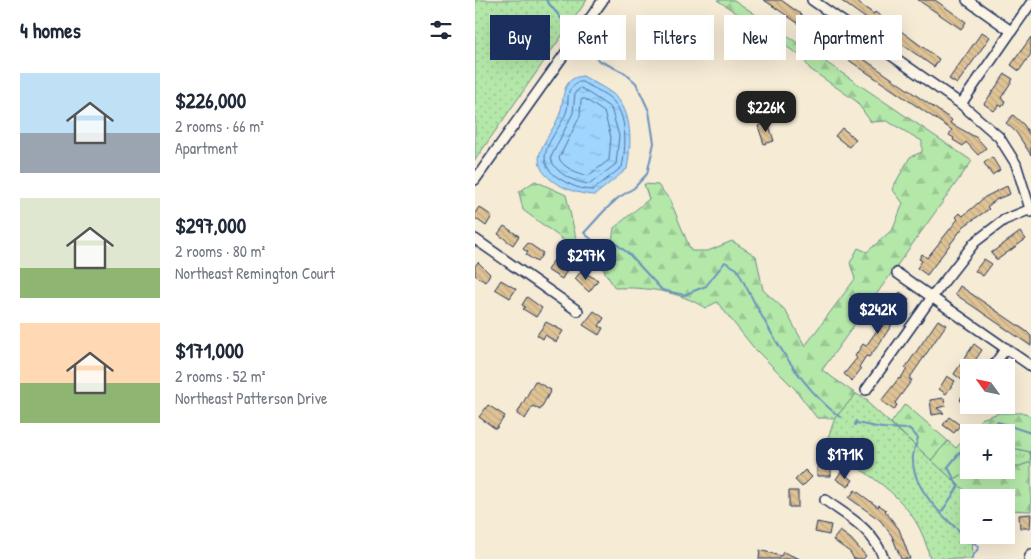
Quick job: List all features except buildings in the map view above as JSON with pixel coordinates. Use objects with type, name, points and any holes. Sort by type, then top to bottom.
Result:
[{"type":"street","points":[[475,180],[603,0]]},
{"type":"street","points":[[812,0],[961,104],[1006,145],[1022,180],[1031,210],[1004,220],[975,242],[932,297],[866,390]]},
{"type":"street","points":[[967,0],[1011,31]]},
{"type":"street","points":[[961,104],[1031,3]]},
{"type":"street","points":[[475,238],[578,311]]},
{"type":"street","points":[[897,272],[1031,366]]},
{"type":"street","points":[[998,359],[1006,348]]},
{"type":"street","points":[[825,500],[866,529],[879,545],[884,559]]},
{"type":"street","points":[[1029,559],[1031,554]]},
{"type":"green space","points":[[475,0],[587,0],[576,15],[560,15],[560,39],[550,53],[550,15],[490,15],[490,60],[545,60],[475,160]]},
{"type":"green space","points":[[717,0],[734,0],[756,15],[739,15]]},
{"type":"green space","points":[[786,35],[796,42],[796,53],[786,46]]},
{"type":"green space","points":[[804,60],[823,60],[972,161],[822,370],[856,394],[835,418],[817,418],[795,389],[754,348],[717,302],[705,308],[695,302],[662,291],[615,288],[603,269],[523,210],[519,192],[535,181],[566,195],[576,238],[598,252],[612,242],[614,228],[649,199],[644,184],[658,185],[670,200],[691,251],[708,251],[732,241],[756,256],[763,290],[785,310],[805,346],[855,279],[850,263],[858,248],[867,252],[893,229],[903,203],[892,189],[910,157],[922,152],[922,141],[887,121],[871,122],[856,101],[810,69]]},
{"type":"green space","points":[[856,394],[868,400],[868,403],[963,489],[960,489],[960,544],[972,544],[973,559],[930,559],[924,538],[915,520],[904,505],[859,468],[825,446],[835,418]]},
{"type":"green space","points":[[905,404],[948,441],[931,460],[891,423]]},
{"type":"green space","points":[[1026,413],[1031,418],[1031,459],[1030,452],[1015,448],[1015,424],[978,424],[981,419],[996,414]]},
{"type":"green space","points":[[948,441],[956,448],[960,444],[960,476],[953,480],[931,460]]},
{"type":"green space","points":[[1015,448],[1030,452],[1031,462],[1015,466]]},
{"type":"green space","points":[[1031,462],[1031,511],[1015,510],[1015,489],[963,489],[953,480],[960,476],[960,479],[1015,479],[1015,466]]},
{"type":"water","points":[[583,76],[610,91],[620,101],[628,119],[630,140],[627,169],[595,195],[577,192],[557,184],[542,171],[539,162],[542,148],[560,112],[566,86],[575,78]]},
{"type":"waterway","points":[[546,0],[560,17]]},
{"type":"waterway","points":[[598,60],[625,73],[636,83],[649,111],[654,143],[647,174],[634,188],[618,198],[604,211],[584,233],[598,245],[610,239],[629,254],[662,290],[684,295],[706,286],[725,262],[737,269],[757,308],[794,369],[808,387],[840,417]]},
{"type":"waterway","points":[[855,425],[856,421]]},
{"type":"waterway","points":[[994,424],[998,422],[1004,424]]},
{"type":"waterway","points":[[856,423],[882,428],[910,429],[918,438],[913,458],[915,473],[920,485],[937,509],[979,547],[971,559]]},
{"type":"waterway","points":[[1015,428],[1031,433]]},
{"type":"waterway","points":[[941,513],[958,487],[948,467],[960,452]]}]
